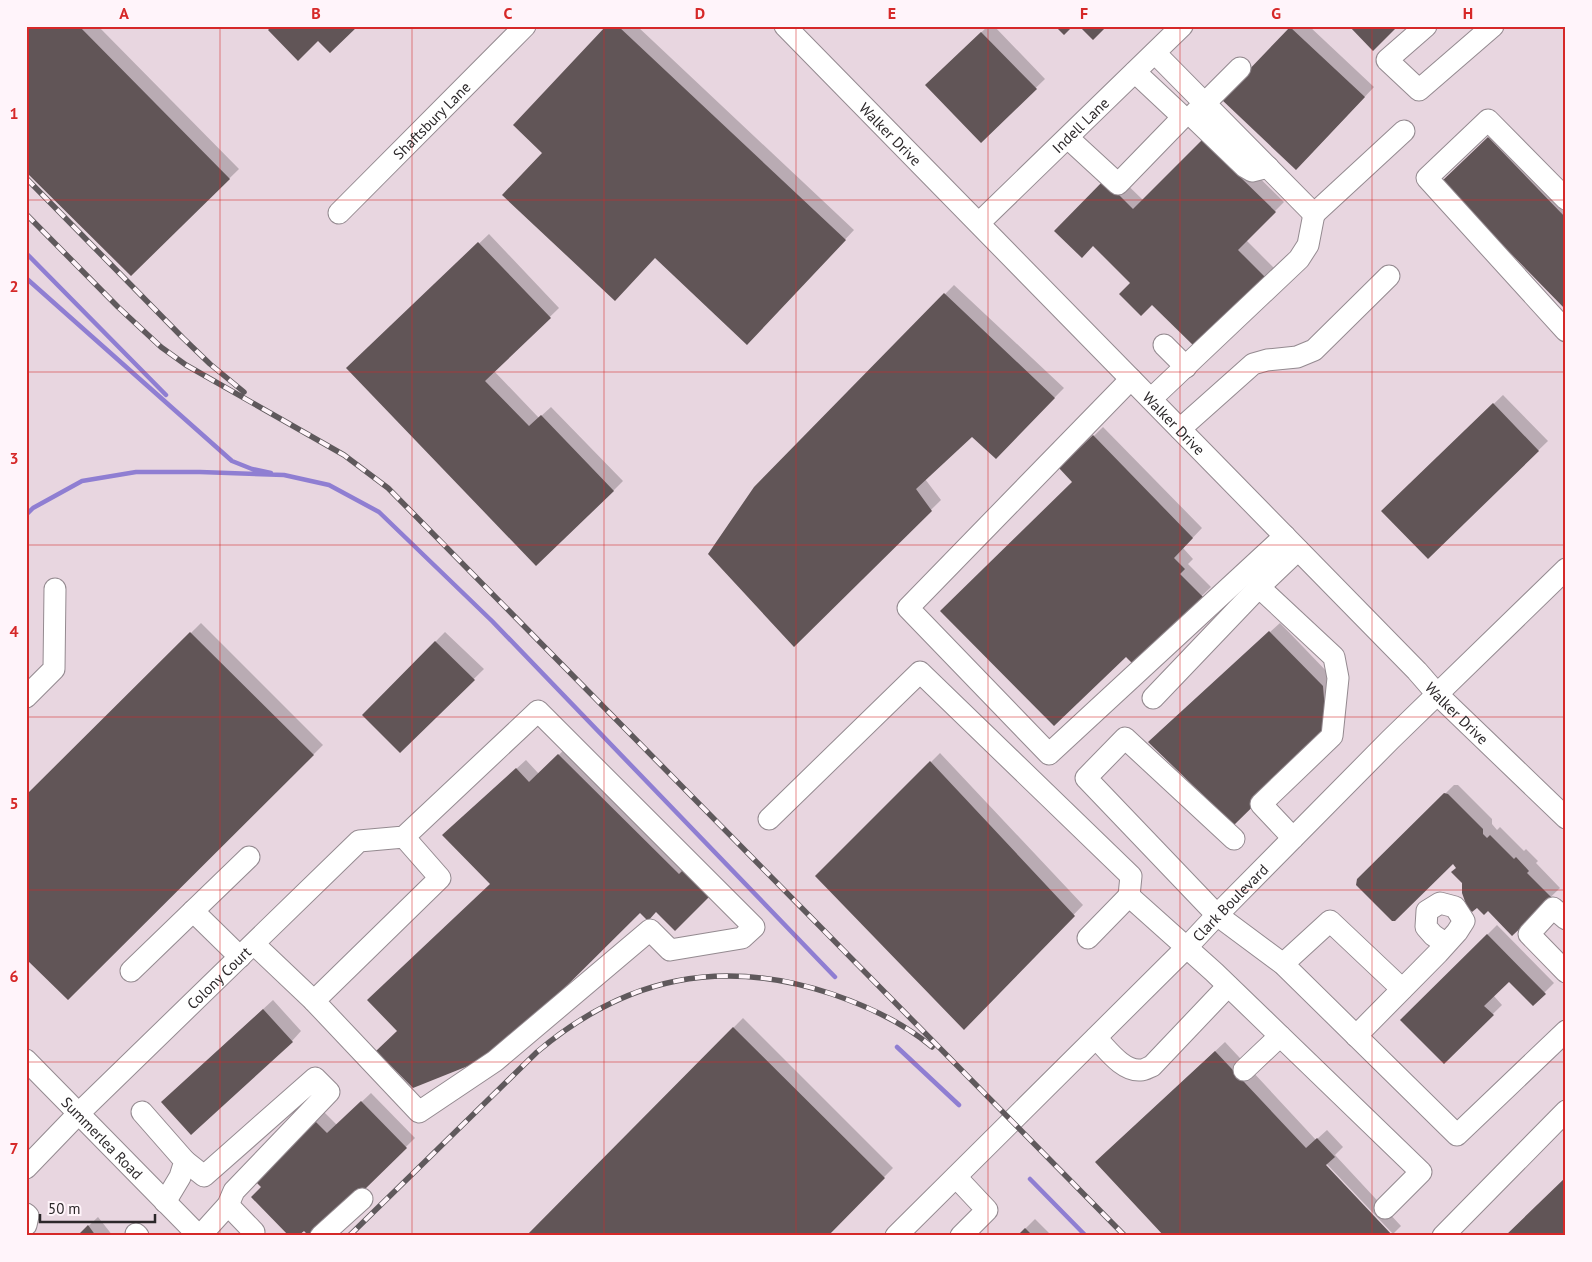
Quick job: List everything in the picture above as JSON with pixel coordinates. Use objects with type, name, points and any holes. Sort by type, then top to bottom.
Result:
[{"type":"street","name":"Shaftsbury Lane","points":[[338,213],[524,26]]},
{"type":"street","name":"Walker Drive","points":[[785,26],[1417,671],[1437,694],[1566,818]]},
{"type":"street","name":"Indell Lane","points":[[978,223],[1182,26]]},
{"type":"street","points":[[1426,26],[1387,60],[1419,90],[1494,26]]},
{"type":"street","points":[[1155,53],[1194,112]]},
{"type":"street","points":[[1068,138],[1118,184],[1240,68]]},
{"type":"street","points":[[1135,72],[1194,112],[1268,168],[1314,214]]},
{"type":"street","points":[[1566,199],[1488,120],[1426,178],[1566,331]]},
{"type":"street","points":[[1151,399],[1299,259],[1308,246],[1314,214],[1404,131]]},
{"type":"street","points":[[1180,429],[1253,364],[1267,360],[1297,357],[1314,350],[1389,276]]},
{"type":"street","points":[[1164,345],[1186,366]]},
{"type":"street","points":[[1131,379],[908,608],[1049,754],[1291,543]]},
{"type":"street","points":[[1153,698],[1259,587],[1291,543]]},
{"type":"street","name":"Clark Boulevard","points":[[896,1236],[1186,948],[1437,694],[1566,569]]},
{"type":"street","points":[[1259,587],[1334,657],[1338,678],[1332,736],[1261,804],[1293,838]]},
{"type":"street","points":[[26,697],[54,669],[55,588]]},
{"type":"street","points":[[769,819],[920,672],[1131,876],[1129,896],[1088,938]]},
{"type":"street","points":[[194,911],[314,1001],[420,1112],[495,1061],[650,930],[670,950],[742,938],[754,927],[538,711],[404,836],[440,878],[314,1001]]},
{"type":"street","points":[[1234,839],[1125,738],[1086,778],[1217,915],[1283,964],[1457,1135],[1566,1031]]},
{"type":"street","name":"Colony Court","points":[[26,1168],[78,1114],[359,841],[404,836]]},
{"type":"street","points":[[131,971],[249,857]]},
{"type":"street","points":[[1129,896],[1228,986],[1421,1172],[1386,1208]]},
{"type":"street","points":[[1566,919],[1554,908],[1529,934],[1566,972]]},
{"type":"street","points":[[1283,964],[1330,921],[1402,989]]},
{"type":"street","points":[[1356,1036],[1446,944]]},
{"type":"street","points":[[1096,1038],[1122,1063],[1132,1069],[1142,1070],[1152,1066],[1228,986]]},
{"type":"street","points":[[1244,1070],[1280,1036]]},
{"type":"street","name":"Summerlea Road","points":[[26,1060],[200,1236]]},
{"type":"street","points":[[142,1112],[185,1161],[204,1176],[315,1078],[329,1092],[234,1191],[228,1205],[200,1236]]},
{"type":"street","points":[[1442,1236],[1566,1111]]},
{"type":"street","points":[[165,1202],[180,1177],[185,1161]]},
{"type":"street","points":[[956,1176],[987,1210],[961,1236]]},
{"type":"street","points":[[321,1236],[362,1199]]},
{"type":"street","points":[[228,1205],[254,1232]]},
{"type":"street","points":[[26,1214],[28,1216],[26,1225]]},
{"type":"shaded area","points":[[26,26],[1566,26],[1566,1236],[26,1236]]},
{"type":"building","points":[[26,26],[79,26],[230,179],[131,276],[26,172]]},
{"type":"building","points":[[272,26],[358,26],[330,53],[318,41],[298,61],[268,30]]},
{"type":"building","points":[[606,26],[618,26],[846,240],[747,345],[655,258],[615,301],[502,195],[542,153],[513,125]]},
{"type":"building","points":[[1055,26],[1073,26],[1064,35]]},
{"type":"building","points":[[1079,26],[1107,26],[1093,40]]},
{"type":"building","points":[[1349,26],[1398,26],[1373,51]]},
{"type":"building","points":[[1290,27],[1365,97],[1296,170],[1221,99]]},
{"type":"building","points":[[981,32],[1037,89],[981,143],[925,85]]},
{"type":"building","points":[[1488,137],[1566,218],[1566,310],[1441,182]]},
{"type":"building","points":[[1202,140],[1276,212],[1238,250],[1267,279],[1197,349],[1152,305],[1141,316],[1119,294],[1130,283],[1093,246],[1082,258],[1054,231],[1104,180],[1133,209]]},
{"type":"building","points":[[478,242],[551,318],[485,381],[529,426],[541,415],[614,491],[536,566],[346,368]]},
{"type":"building","points":[[944,293],[1055,398],[996,459],[972,437],[916,489],[932,511],[794,647],[708,554],[754,487]]},
{"type":"building","points":[[1493,403],[1539,451],[1428,559],[1381,511]]},
{"type":"building","points":[[1093,435],[1193,538],[1174,558],[1185,569],[1180,574],[1203,597],[1133,664],[1126,657],[1054,726],[940,611],[1072,482],[1059,468]]},
{"type":"building","points":[[1269,631],[1323,686],[1327,734],[1234,825],[1148,742]]},
{"type":"building","points":[[190,632],[314,755],[68,1000],[26,959],[26,795]]},
{"type":"building","points":[[435,641],[475,680],[400,753],[362,715]]},
{"type":"building","points":[[558,754],[679,874],[685,868],[711,895],[675,931],[656,912],[648,921],[640,913],[498,1054],[413,1088],[376,1051],[397,1031],[367,1000],[490,884],[442,835],[516,768],[529,782]]},
{"type":"building","points":[[930,761],[1075,916],[964,1030],[815,876]]},
{"type":"building","points":[[1444,793],[1448,794],[1483,829],[1483,834],[1487,838],[1490,835],[1514,859],[1516,857],[1529,871],[1527,873],[1552,898],[1512,936],[1488,911],[1484,915],[1477,908],[1472,912],[1467,907],[1462,893],[1462,883],[1451,872],[1456,868],[1453,864],[1395,921],[1392,921],[1356,885],[1357,879]]},
{"type":"building","points":[[1487,934],[1546,994],[1533,1006],[1509,982],[1484,1006],[1494,1015],[1444,1064],[1400,1020]]},
{"type":"building","points":[[263,1009],[293,1042],[191,1135],[161,1102]]},
{"type":"building","points":[[733,1027],[885,1178],[828,1236],[526,1236]]},
{"type":"building","points":[[1215,1051],[1306,1148],[1317,1138],[1335,1157],[1326,1165],[1393,1236],[1164,1236],[1095,1162]]},
{"type":"building","points":[[361,1101],[407,1148],[317,1236],[309,1236],[304,1231],[298,1236],[289,1236],[251,1197],[261,1187],[252,1178],[313,1119],[327,1133]]},
{"type":"building","points":[[1566,1177],[1566,1236],[1505,1236]]},
{"type":"building","points":[[88,1225],[96,1236],[77,1236]]},
{"type":"building","points":[[1025,1228],[1033,1236],[1017,1236]]},
{"type":"waterway","points":[[26,253],[166,395]]},
{"type":"waterway","points":[[26,278],[232,461],[252,469],[271,473]]},
{"type":"waterway","points":[[26,515],[33,508],[82,481],[136,472],[284,475],[329,485],[379,512],[492,621],[835,977]]},
{"type":"waterway","points":[[897,1047],[959,1105]]},
{"type":"waterway","points":[[1030,1179],[1086,1236]]},
{"type":"railway","points":[[26,178],[183,338],[210,364],[244,392]]},
{"type":"railway","points":[[26,214],[118,307],[161,347],[186,365],[344,455],[388,488],[1125,1236]]},
{"type":"railway","points":[[349,1236],[537,1052],[571,1026],[605,1006],[640,991],[676,981],[713,976],[752,977],[791,983],[832,994],[872,1010],[909,1030],[932,1047]]}]
